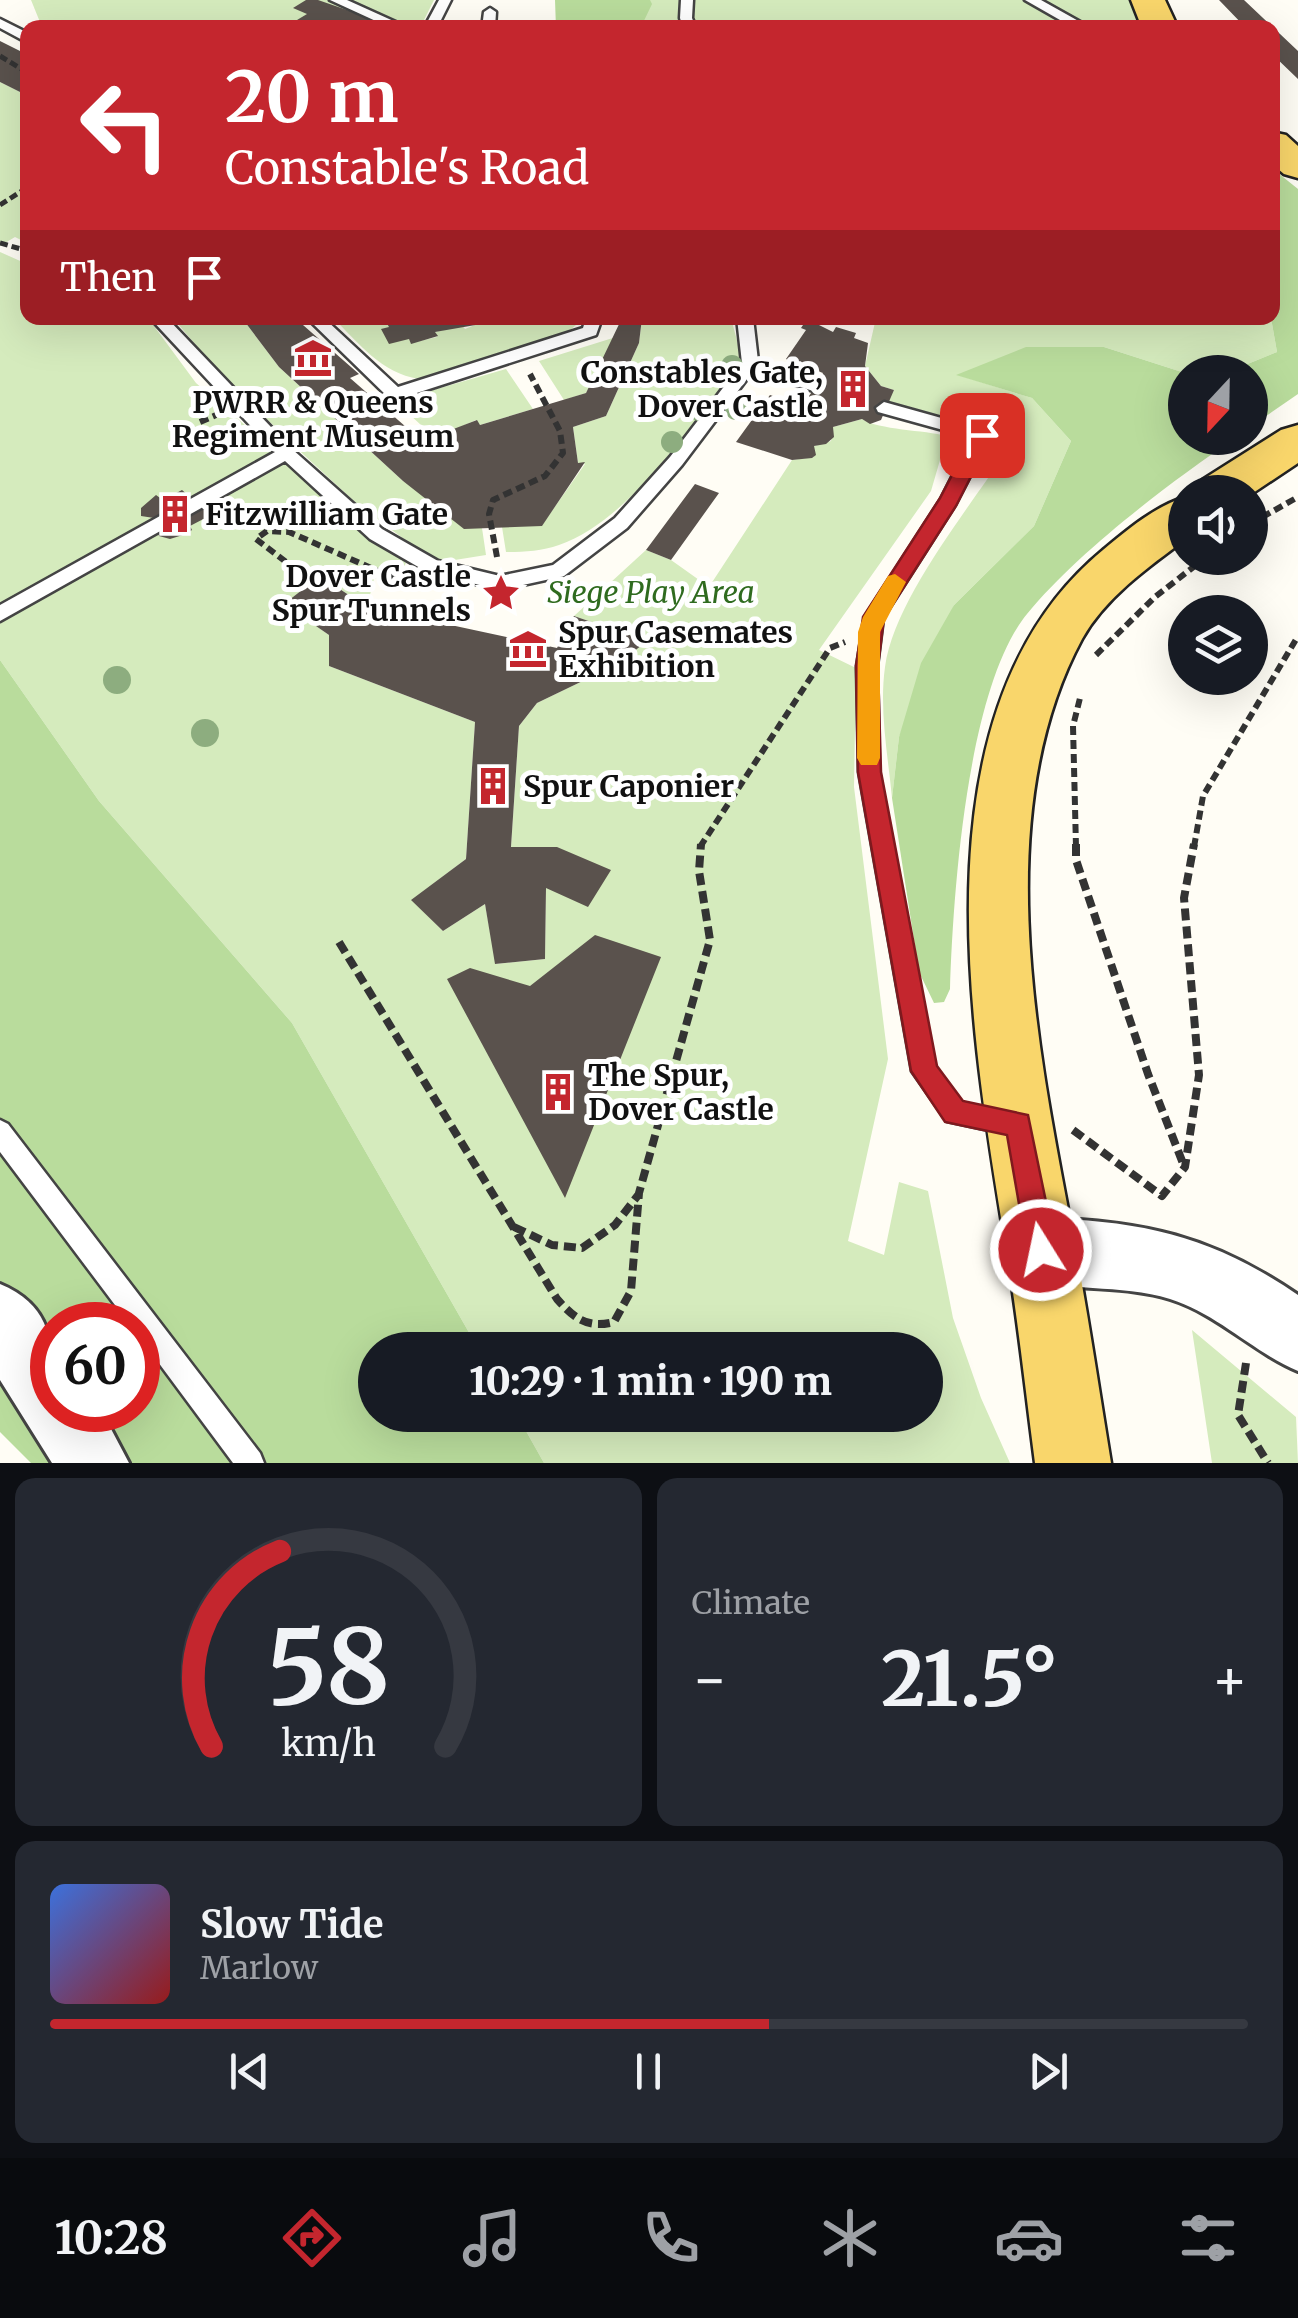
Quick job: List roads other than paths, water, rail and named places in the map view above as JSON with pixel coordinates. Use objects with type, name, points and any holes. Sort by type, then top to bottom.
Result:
[{"type":"main road","points":[[1245,475],[1298,441]]},
{"type":"main road","points":[[1073,1463],[1016,1105],[999,926],[1000,864],[1016,737],[1038,671],[1063,625],[1092,591],[1168,529]]},
{"type":"street","points":[[1041,1250],[1127,1255],[1194,1274],[1277,1322]]},
{"type":"street","points":[[0,1318],[30,1364]]},
{"type":"street","points":[[74,1432],[93,1463]]},
{"type":"lane","points":[[336,0],[383,20]]},
{"type":"lane","points":[[1030,0],[1069,20]]},
{"type":"lane","points":[[165,325],[286,453],[376,534],[432,567],[500,583],[558,571],[621,523],[676,461],[750,364],[746,325]]},
{"type":"lane","points":[[322,325],[394,394],[590,331],[592,325]]},
{"type":"lane","points":[[750,364],[816,386]]},
{"type":"lane","points":[[884,408],[982,435],[949,500],[881,603],[869,632],[869,772],[924,1071],[955,1112],[1016,1105]]},
{"type":"lane","points":[[0,614],[286,453]]},
{"type":"lane","points":[[0,1132],[250,1463]]},
{"type":"place","name":"PWRR & Queens Regiment Museum","points":[[313,358]]},
{"type":"place","name":"Constables Gate, Dover Castle","points":[[853,389]]},
{"type":"place","name":"Fitzwilliam Gate","points":[[175,514]]},
{"type":"place","name":"Dover Castle Spur Tunnels","points":[[501,593]]},
{"type":"place","name":"Spur Casemates Exhibition","points":[[528,649]]},
{"type":"place","name":"Spur Caponier","points":[[493,786]]},
{"type":"place","name":"The Spur, Dover Castle","points":[[558,1092]]},
{"type":"park label","name":"Siege Play Area","points":[[651,592]]}]
